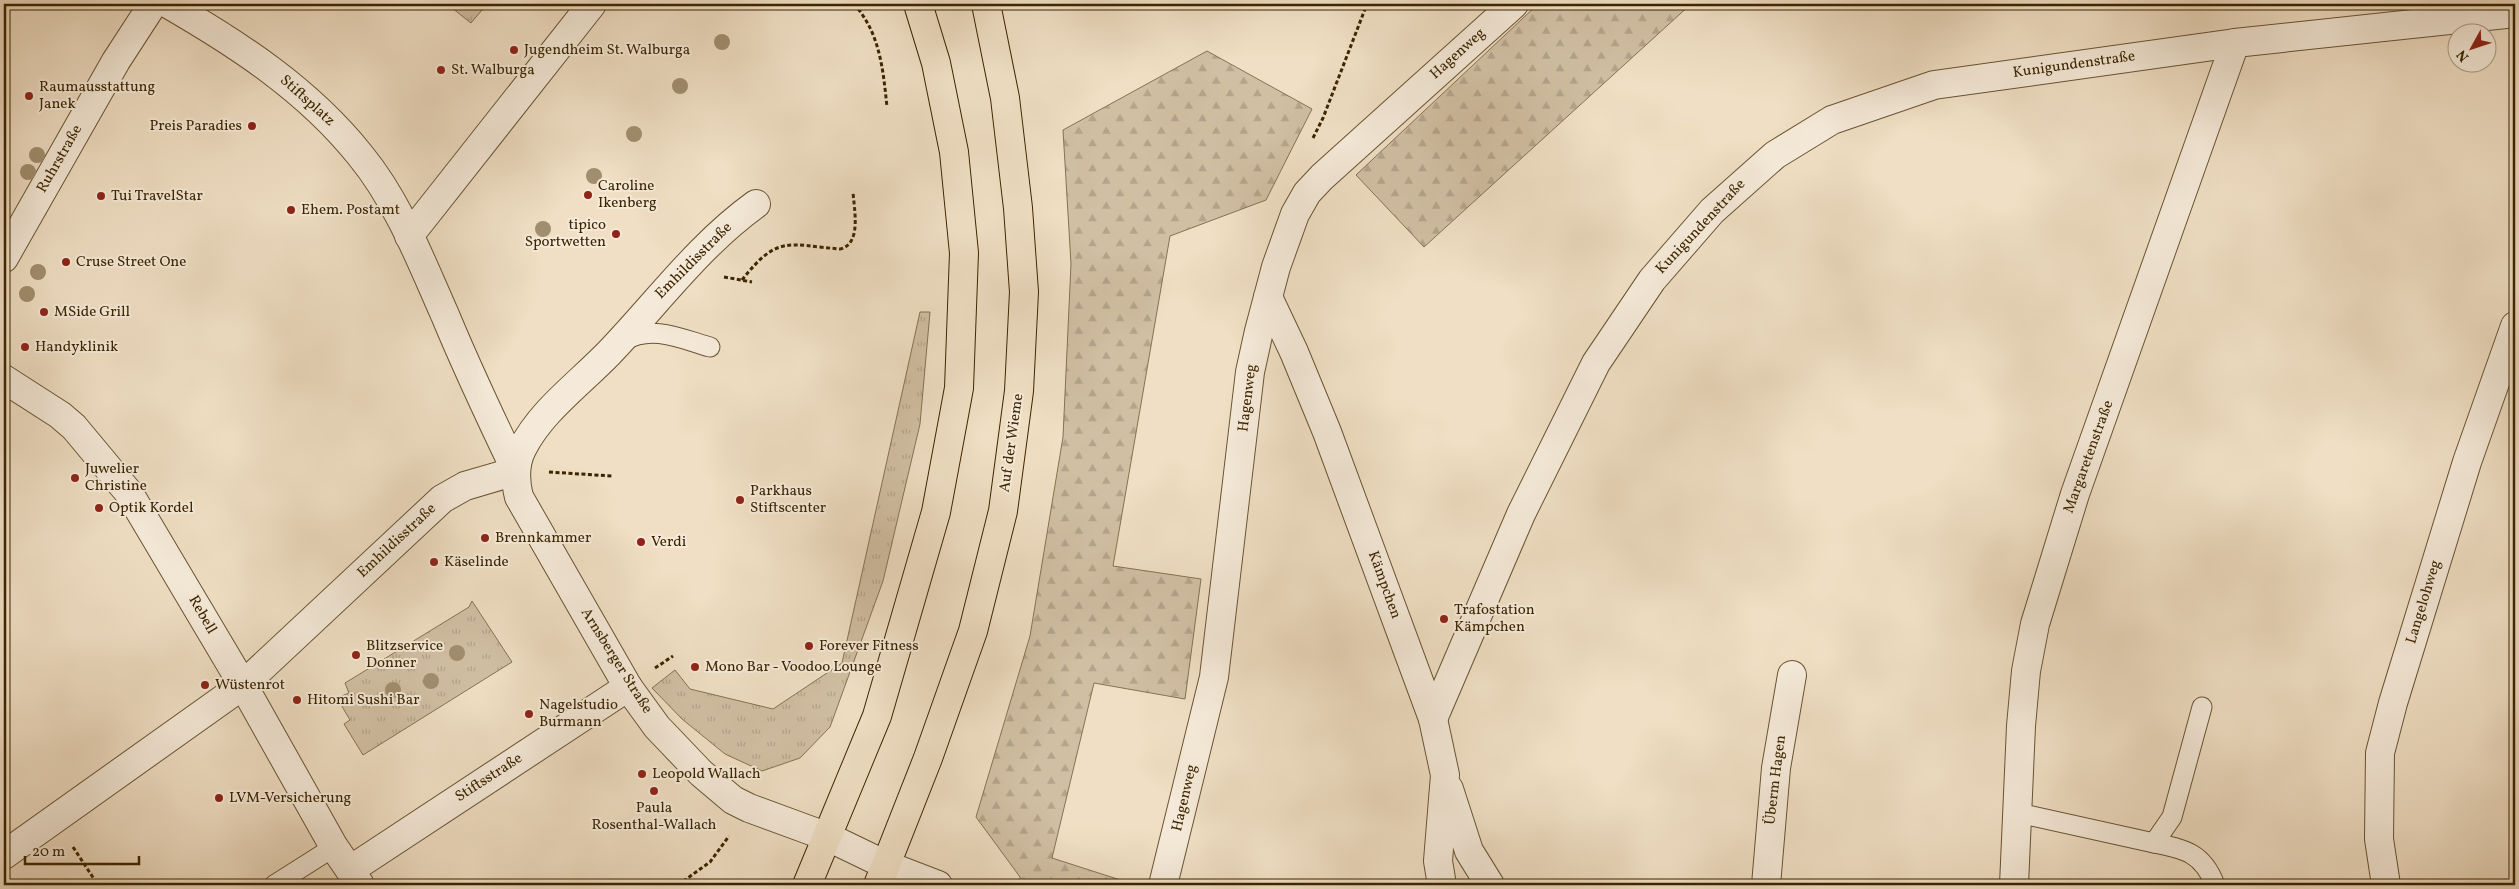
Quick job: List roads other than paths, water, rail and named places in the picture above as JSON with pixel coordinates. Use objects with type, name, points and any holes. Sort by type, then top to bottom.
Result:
[{"type":"main road","points":[[807,885],[870,736],[908,613],[936,512],[959,388],[964,253],[954,152],[936,63],[918,4]]},
{"type":"main road","name":"Auf der Wieme","points":[[882,875],[928,758],[973,631],[1003,511],[1019,392],[1024,292],[1018,208],[992,5]]},
{"type":"street","name":"Ruhrstraße","points":[[4,258],[116,61],[153,4]]},
{"type":"street","name":"Stiftsplatz","points":[[168,4],[221,35],[297,89],[361,155],[375,175],[409,236],[483,404],[516,470]]},
{"type":"street","points":[[409,236],[592,4]]},
{"type":"street","name":"Hagenweg","points":[[1163,885],[1214,677],[1250,372],[1276,267],[1295,214],[1307,193],[1514,4]]},
{"type":"street","name":"Kunigundenstraße","points":[[1433,719],[1522,514],[1596,363],[1652,280],[1712,211],[1747,177],[1775,154],[1832,120],[1934,85],[2235,43],[2515,13]]},
{"type":"street","name":"Margaretenstraße","points":[[2014,885],[2024,698],[2034,624],[2075,494],[2235,43]]},
{"type":"street","name":"Emhildisstraße","points":[[4,855],[243,685],[442,499],[465,486],[516,470],[522,450],[540,421],[609,352],[656,298],[732,222],[756,204]]},
{"type":"street","name":"Kämpchen","points":[[1268,297],[1294,352],[1327,432],[1433,719],[1445,775],[1438,861],[1442,885]]},
{"type":"street","name":"Langelohweg","points":[[2386,885],[2379,839],[2380,753],[2393,703],[2467,462],[2515,326]]},
{"type":"street","name":"Rebell","points":[[4,378],[67,421],[113,472],[146,517],[334,847],[355,878]]},
{"type":"street","name":"Arnsberger Straße","points":[[516,470],[516,482],[524,508],[628,687],[658,727],[700,773],[734,800],[749,808],[828,837],[882,875],[938,885]]},
{"type":"street","name":"Überm Hagen","points":[[1766,885],[1776,768],[1792,675]]},
{"type":"street","name":"Stiftsstraße","points":[[355,878],[628,687]]},
{"type":"street","points":[[1445,775],[1469,851],[1490,885]]},
{"type":"lane","points":[[609,352],[630,338],[646,332],[663,334],[710,347]]},
{"type":"lane","points":[[2154,844],[2172,817],[2202,707]]},
{"type":"lane","points":[[2018,813],[2186,850],[2198,858],[2211,875],[2215,885]]},
{"type":"lane","points":[[274,885],[334,847]]},
{"type":"place","name":"Jugendheim St. Walburga","points":[[514,50]]},
{"type":"place","name":"St. Walburga","points":[[441,70]]},
{"type":"place","name":"Raumausstattung Janek","points":[[29,96]]},
{"type":"place","name":"Preis Paradies","points":[[252,126]]},
{"type":"place","name":"Caroline Ikenberg","points":[[588,195]]},
{"type":"place","name":"Tui TravelStar","points":[[101,196]]},
{"type":"place","name":"Ehem. Postamt","points":[[291,210]]},
{"type":"place","name":"tipico Sportwetten","points":[[616,234]]},
{"type":"place","name":"Cruse Street One","points":[[66,262]]},
{"type":"place","name":"MSide Grill","points":[[44,312]]},
{"type":"place","name":"Handyklinik","points":[[25,347]]},
{"type":"place","name":"Juwelier Christine","points":[[75,478]]},
{"type":"place","name":"Parkhaus Stiftscenter","points":[[740,500]]},
{"type":"place","name":"Optik Kordel","points":[[99,508]]},
{"type":"place","name":"Brennkammer","points":[[485,538]]},
{"type":"place","name":"Verdi","points":[[641,542]]},
{"type":"place","name":"Käselinde","points":[[434,562]]},
{"type":"place","name":"Trafostation Kämpchen","points":[[1444,619]]},
{"type":"place","name":"Forever Fitness","points":[[809,646]]},
{"type":"place","name":"Blitzservice Donner","points":[[356,655]]},
{"type":"place","name":"Mono Bar - Voodoo Lounge","points":[[695,667]]},
{"type":"place","name":"Wüstenrot","points":[[205,685]]},
{"type":"place","name":"Hitomi Sushi Bar","points":[[297,700]]},
{"type":"place","name":"Nagelstudio Burmann","points":[[529,714]]},
{"type":"place","name":"Leopold Wallach","points":[[642,774]]},
{"type":"place","name":"Paula Rosenthal-Wallach","points":[[654,791]]},
{"type":"place","name":"LVM-Versicherung","points":[[219,798]]}]
